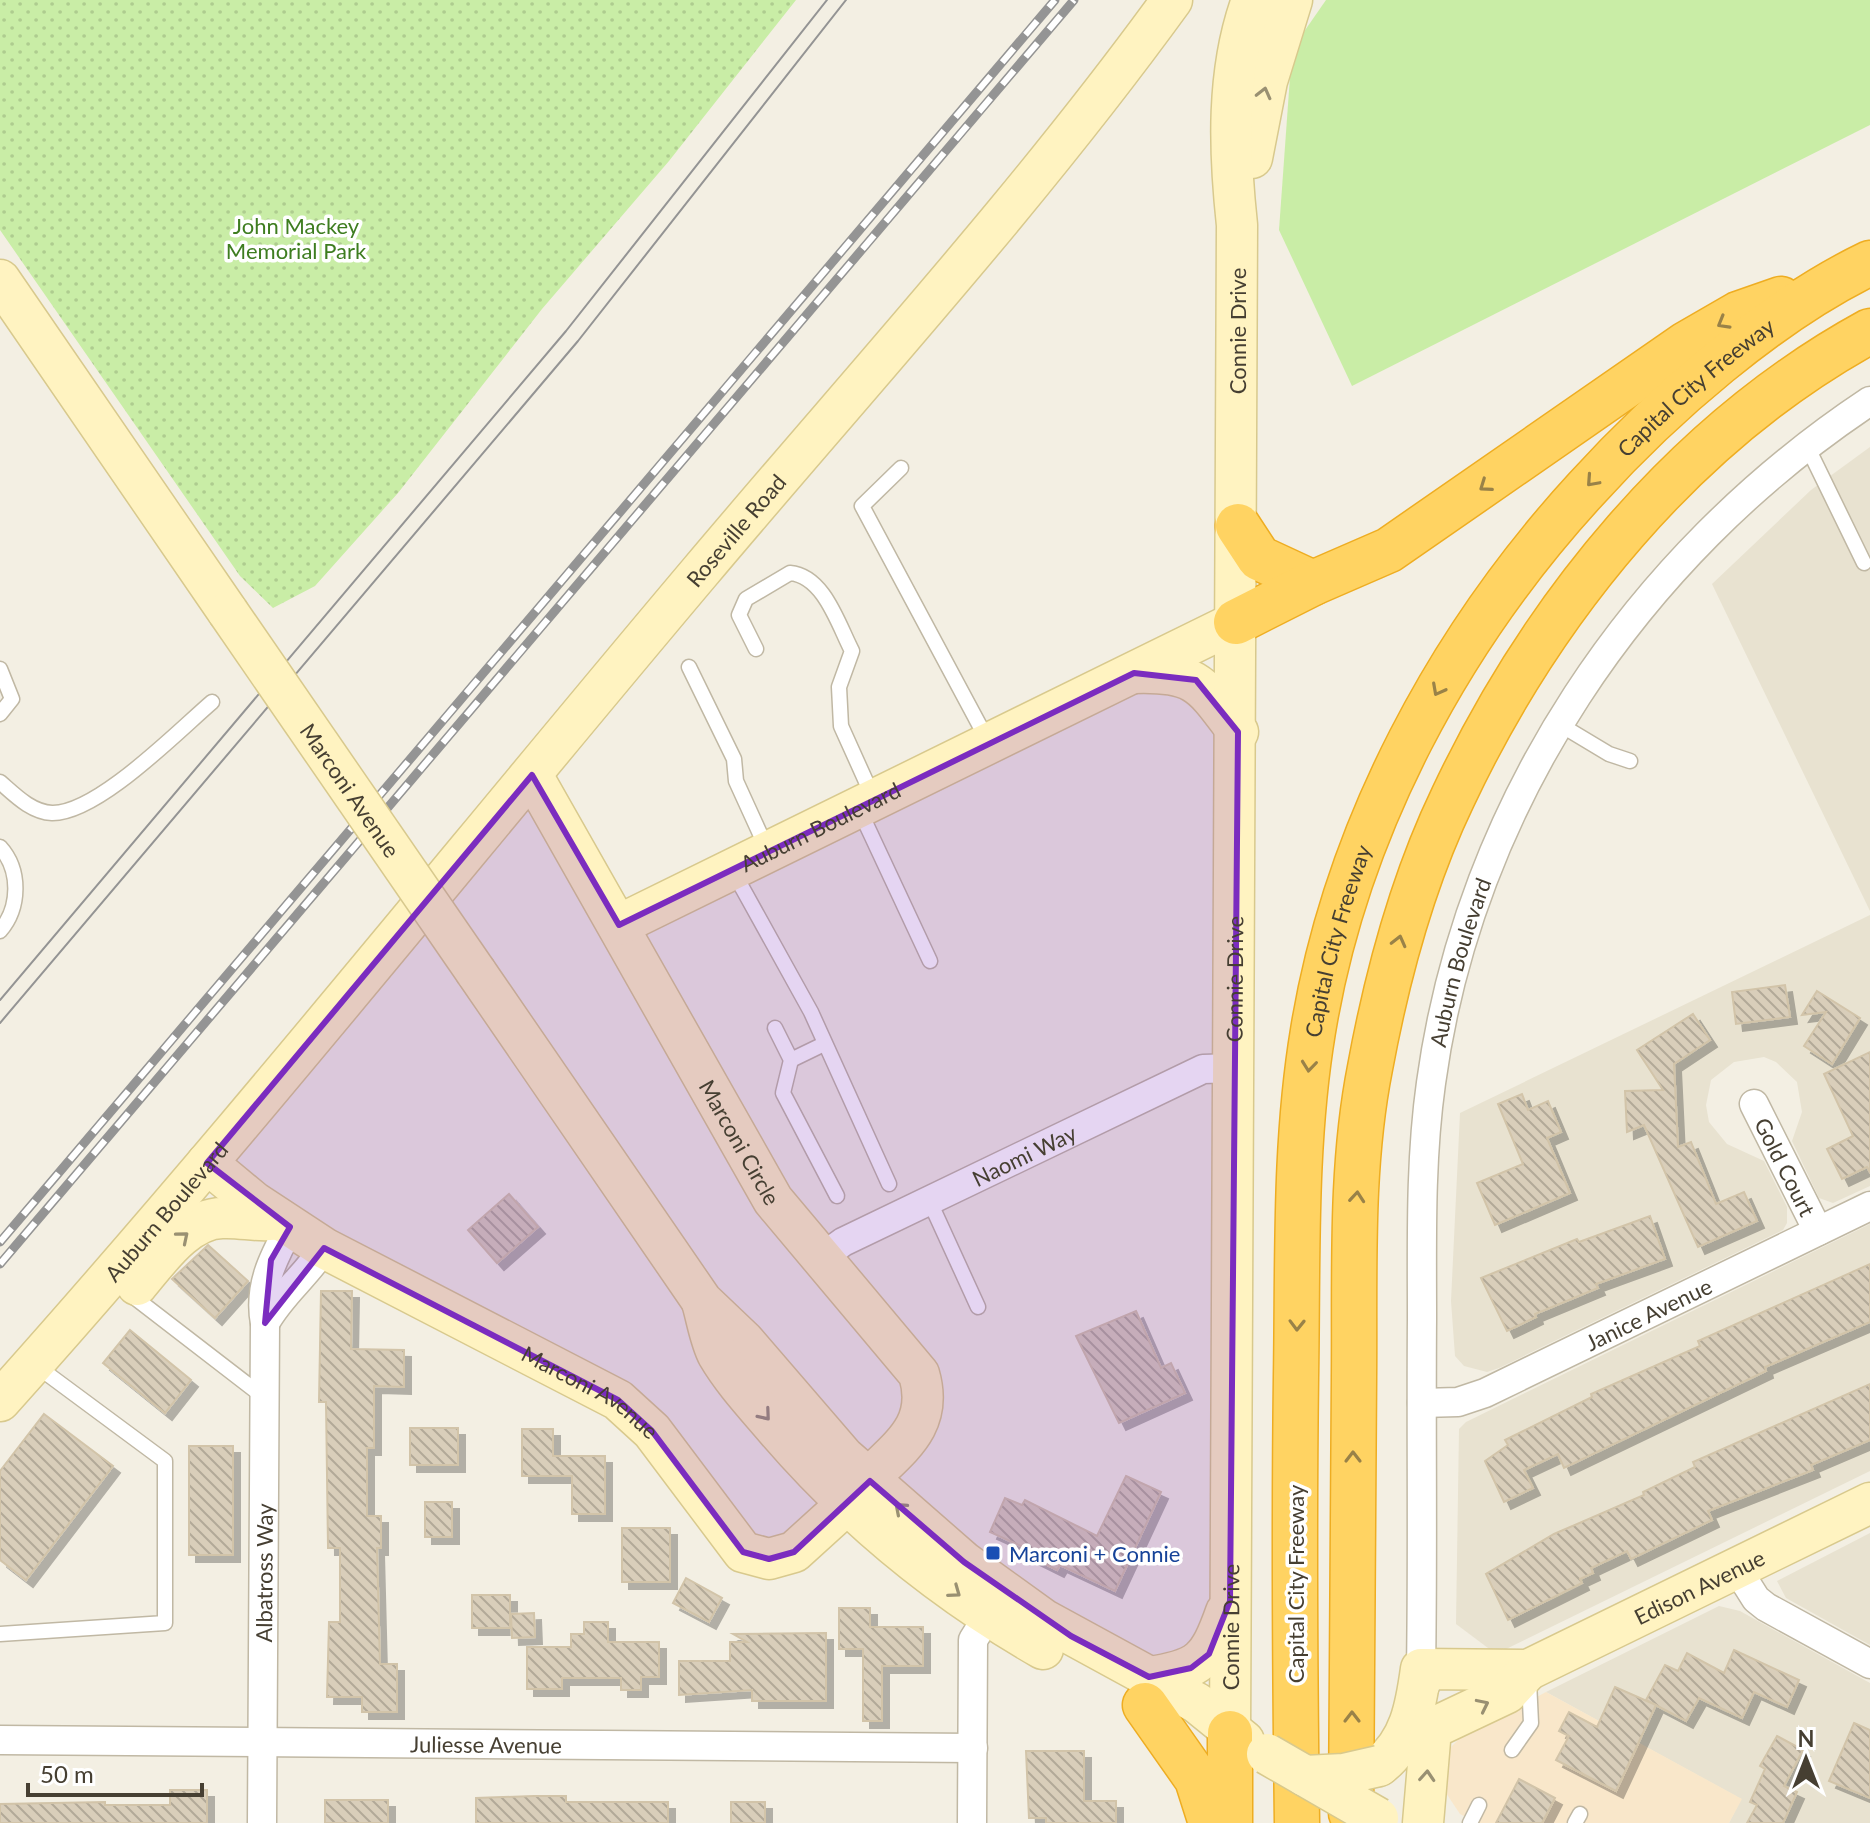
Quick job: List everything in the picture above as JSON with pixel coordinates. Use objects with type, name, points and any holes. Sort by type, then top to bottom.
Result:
[{"type":"highway","name":"Capital City Freeway","points":[[1297,1823],[1294,1579],[1299,1155],[1313,1028],[1344,905],[1392,777],[1456,656],[1535,545],[1625,446],[1731,355],[1822,286],[1870,263]]},
{"type":"highway","points":[[1236,622],[1402,542],[1699,336],[1738,314],[1822,286]]},
{"type":"highway","points":[[1372,1821],[1355,1214],[1369,1072],[1401,932],[1452,798],[1519,672],[1603,556],[1701,452],[1813,362],[1870,331]]},
{"type":"highway","points":[[1238,526],[1259,558],[1313,583]]},
{"type":"highway","points":[[1147,1691],[1197,1779],[1211,1823]]},
{"type":"highway","points":[[1230,1733],[1230,1823]]},
{"type":"street","name":"Roseville Road","points":[[327,1020],[1005,214],[1144,43],[1172,0]]},
{"type":"street","name":"Roseville Road","points":[[1144,43],[1195,0]]},
{"type":"street","name":"Connie Drive","points":[[1230,1733],[1238,732],[1237,225],[1231,168],[1237,61],[1252,0]]},
{"type":"street","name":"Connie Drive","points":[[1237,225],[1260,107],[1278,38],[1292,0]]},
{"type":"street","name":"Marconi Avenue","points":[[0,280],[702,1301],[717,1353],[791,1447],[1071,1636],[1147,1691],[1189,1729],[1230,1733],[1305,1776],[1372,1821]]},
{"type":"street","name":"Auburn Boulevard","points":[[1423,1823],[1431,1729],[1421,1669],[1423,1185],[1437,1041],[1448,992],[1481,887],[1528,777],[1559,724],[1609,649],[1669,574],[1736,507],[1807,446],[1870,401]]},
{"type":"street","name":"Auburn Boulevard","points":[[619,925],[1236,622]]},
{"type":"street","points":[[1134,673],[1166,672],[1196,680],[1238,732]]},
{"type":"street","name":"Marconi Circle","points":[[532,775],[755,1172],[821,1258],[910,1361],[923,1389],[925,1404],[921,1419],[858,1491]]},
{"type":"street","name":"Auburn Boulevard","points":[[0,1401],[327,1020]]},
{"type":"street","name":"Naomi Way","points":[[821,1258],[843,1242],[1203,1069],[1235,1068]]},
{"type":"street","name":"Gold Court","points":[[1754,1104],[1818,1231]]},
{"type":"street","name":"Marconi Avenue","points":[[207,1163],[285,1223],[324,1248],[618,1400],[652,1431],[743,1552],[769,1559],[794,1552],[858,1491]]},
{"type":"street","name":"Janice Avenue","points":[[1422,1403],[1458,1402],[1485,1393],[1870,1206]]},
{"type":"street","points":[[67,1325],[110,1314],[170,1247],[200,1223],[215,1218],[248,1218],[264,1223],[285,1223]]},
{"type":"street","name":"Albatross Way","points":[[262,1823],[265,1323],[262,1306],[271,1260],[285,1223]]},
{"type":"street","points":[[265,1323],[278,1299],[307,1274],[324,1248]]},
{"type":"street","name":"Marconi Avenue","points":[[858,1491],[930,1574],[988,1616],[1147,1691]]},
{"type":"street","name":"Edison Avenue","points":[[1431,1729],[1507,1693],[1528,1670],[1870,1503]]},
{"type":"street","points":[[1737,1569],[1756,1599],[1766,1607],[1870,1664]]},
{"type":"street","points":[[1147,1691],[1201,1662],[1216,1641],[1230,1601]]},
{"type":"street","points":[[972,1823],[973,1640],[988,1616]]},
{"type":"street","name":"Auburn Boulevard","points":[[1305,1776],[1344,1774],[1379,1766],[1391,1757],[1405,1735],[1421,1669]]},
{"type":"street","name":"Edison Avenue","points":[[1421,1669],[1528,1670]]},
{"type":"street","name":"Juliesse Avenue","points":[[0,1740],[973,1748]]},
{"type":"lane","points":[[1807,446],[1864,563]]},
{"type":"lane","points":[[901,468],[862,506],[989,744]]},
{"type":"lane","points":[[756,649],[739,615],[746,599],[790,573],[809,578],[823,595],[852,651],[839,687],[841,726],[866,804],[930,961]]},
{"type":"lane","points":[[689,667],[734,759],[736,781],[768,852]]},
{"type":"lane","points":[[0,669],[12,699],[0,714]]},
{"type":"lane","points":[[0,782],[35,809],[51,813],[81,808],[212,702]]},
{"type":"lane","points":[[1559,724],[1609,754],[1630,761]]},
{"type":"lane","points":[[0,847],[13,861],[15,891],[11,919],[0,931]]},
{"type":"lane","points":[[732,870],[768,930],[889,1184]]},
{"type":"lane","points":[[775,1028],[791,1060],[783,1093],[837,1196]]},
{"type":"lane","points":[[791,1060],[824,1044]]},
{"type":"lane","points":[[930,1202],[978,1307]]},
{"type":"lane","points":[[130,1294],[265,1398]]},
{"type":"lane","points":[[0,1634],[165,1623],[165,1461],[34,1363]]},
{"type":"lane","points":[[1512,1750],[1531,1723],[1528,1670]]},
{"type":"lane","points":[[1470,1823],[1479,1805]]},
{"type":"highlighted area","points":[[1134,673],[1196,680],[1238,732],[1230,1601],[1209,1654],[1191,1668],[1149,1677],[1071,1636],[964,1562],[870,1481],[794,1552],[769,1559],[743,1552],[652,1431],[618,1400],[324,1248],[265,1323],[271,1260],[290,1227],[207,1163],[532,775],[619,925]]},
{"type":"shaded area","points":[[1870,447],[1870,911],[1712,584],[1811,490]]},
{"type":"shaded area","points":[[1870,915],[1870,1186],[1833,1203],[1819,1198],[1792,1141],[1802,1112],[1797,1082],[1776,1062],[1764,1057],[1734,1062],[1711,1080],[1706,1105],[1709,1122],[1727,1144],[1764,1161],[1787,1207],[1787,1223],[1783,1230],[1499,1368],[1487,1372],[1464,1366],[1455,1356],[1451,1301],[1460,1113]]},
{"type":"shaded area","points":[[1870,1224],[1870,1471],[1496,1654],[1456,1624],[1459,1429],[1466,1422]]},
{"type":"shaded area","points":[[1870,1533],[1870,1645],[1786,1598],[1777,1581]]},
{"type":"shaded area","points":[[1719,1606],[1740,1611],[1870,1683],[1870,1823],[1729,1823],[1741,1799],[1546,1692]]},
{"type":"shaded area","points":[[1546,1692],[1742,1799],[1729,1823],[1477,1823],[1460,1814],[1446,1793],[1447,1755],[1451,1747],[1461,1737]]},
{"type":"green space","name":"John Mackey Memorial Park","points":[[0,0],[796,0],[669,161],[542,309],[398,493],[315,586],[273,608],[240,576],[0,230]]},
{"type":"green space","points":[[1326,0],[1870,0],[1870,125],[1352,386],[1279,230],[1292,49]]},
{"type":"building","points":[[1785,985],[1790,1017],[1736,1024],[1732,992]]},
{"type":"building","points":[[1817,991],[1860,1018],[1832,1064],[1804,1046],[1826,1012],[1802,1015]]},
{"type":"building","points":[[1693,1014],[1710,1040],[1674,1064],[1678,1147],[1691,1142],[1716,1204],[1744,1192],[1757,1221],[1698,1247],[1644,1125],[1627,1132],[1625,1091],[1663,1090],[1637,1050]]},
{"type":"building","points":[[1870,1052],[1870,1172],[1867,1167],[1842,1179],[1827,1149],[1853,1136],[1824,1074]]},
{"type":"building","points":[[1522,1094],[1528,1110],[1548,1101],[1561,1132],[1547,1138],[1570,1193],[1495,1225],[1477,1183],[1523,1164],[1498,1104]]},
{"type":"building","points":[[509,1194],[538,1227],[497,1263],[468,1230]]},
{"type":"building","points":[[1650,1216],[1665,1259],[1596,1284],[1598,1288],[1535,1314],[1536,1317],[1507,1331],[1481,1278],[1577,1239],[1579,1242]]},
{"type":"building","points":[[208,1245],[248,1281],[215,1318],[172,1279]]},
{"type":"building","points":[[1870,1264],[1870,1322],[1765,1367],[1766,1371],[1564,1468],[1558,1454],[1524,1470],[1533,1488],[1504,1502],[1485,1461],[1508,1445],[1505,1440],[1592,1397],[1591,1394],[1700,1346],[1698,1341]]},
{"type":"building","points":[[321,1291],[352,1291],[351,1349],[404,1350],[404,1387],[374,1386],[374,1448],[367,1448],[367,1516],[381,1516],[381,1548],[377,1548],[380,1664],[397,1664],[397,1712],[362,1712],[362,1697],[327,1697],[329,1622],[340,1622],[340,1548],[328,1548],[326,1402],[319,1402]]},
{"type":"building","points":[[1136,1311],[1161,1368],[1171,1363],[1185,1393],[1119,1423],[1076,1336]]},
{"type":"building","points":[[130,1330],[191,1380],[165,1413],[103,1363]]},
{"type":"building","points":[[1870,1384],[1870,1440],[1811,1465],[1813,1470],[1708,1511],[1712,1520],[1631,1559],[1627,1551],[1591,1568],[1593,1573],[1580,1579],[1582,1583],[1508,1620],[1486,1574],[1554,1534],[1644,1495],[1643,1492],[1695,1467],[1693,1462]]},
{"type":"building","points":[[44,1414],[113,1466],[26,1580],[0,1560],[0,1471]]},
{"type":"building","points":[[410,1428],[458,1428],[458,1465],[410,1465]]},
{"type":"building","points":[[522,1429],[553,1429],[553,1456],[605,1456],[605,1514],[572,1514],[572,1476],[522,1476]]},
{"type":"building","points":[[189,1446],[233,1446],[233,1555],[189,1555]]},
{"type":"building","points":[[1126,1476],[1161,1492],[1115,1591],[1060,1565],[1057,1570],[1029,1556],[1032,1551],[990,1532],[1005,1498],[1022,1505],[1025,1500],[1097,1536]]},
{"type":"building","points":[[425,1502],[452,1502],[452,1537],[425,1537]]},
{"type":"building","points":[[622,1528],[670,1528],[670,1582],[622,1582]]},
{"type":"building","points":[[686,1578],[722,1598],[709,1622],[673,1603]]},
{"type":"building","points":[[472,1595],[510,1595],[510,1628],[472,1628]]},
{"type":"building","points":[[839,1608],[870,1608],[870,1627],[923,1627],[923,1666],[882,1666],[882,1721],[863,1721],[863,1649],[839,1649]]},
{"type":"building","points":[[534,1613],[535,1637],[512,1638],[511,1614]]},
{"type":"building","points":[[584,1622],[608,1622],[608,1642],[659,1642],[659,1677],[641,1677],[641,1690],[621,1690],[621,1678],[562,1678],[562,1689],[527,1689],[527,1647],[571,1647],[571,1634],[584,1634]]},
{"type":"building","points":[[826,1633],[826,1701],[752,1701],[752,1690],[679,1695],[679,1661],[730,1661],[730,1642],[747,1642],[733,1634]]},
{"type":"building","points":[[1734,1650],[1799,1680],[1787,1707],[1754,1692],[1742,1718],[1699,1698],[1686,1721],[1646,1700],[1665,1665],[1678,1671],[1687,1653],[1724,1673]]},
{"type":"building","points":[[1615,1687],[1656,1705],[1616,1791],[1556,1760],[1569,1736],[1559,1731],[1569,1712],[1597,1727]]},
{"type":"building","points":[[1854,1723],[1870,1730],[1870,1798],[1829,1781]]},
{"type":"building","points":[[1777,1736],[1803,1750],[1784,1786],[1797,1792],[1783,1823],[1747,1823],[1757,1805],[1750,1802],[1765,1769],[1760,1766]]},
{"type":"building","points":[[1026,1751],[1084,1751],[1084,1801],[1116,1801],[1116,1823],[1046,1823],[1046,1818],[1029,1818]]},
{"type":"building","points":[[1519,1779],[1555,1798],[1542,1823],[1496,1823]]},
{"type":"building","points":[[170,1790],[207,1790],[207,1823],[0,1823],[0,1804],[105,1802],[105,1805],[170,1805]]},
{"type":"building","points":[[566,1796],[566,1802],[668,1802],[668,1823],[476,1823],[476,1798]]},
{"type":"building","points":[[325,1800],[388,1800],[388,1823],[325,1823]]},
{"type":"building","points":[[731,1802],[765,1802],[765,1823],[731,1823]]},
{"type":"tram line","points":[[0,1000],[566,331],[827,0]]},
{"type":"tram line","points":[[0,1023],[578,341],[846,0]]},
{"type":"railway","points":[[0,1242],[1055,0]]},
{"type":"railway","points":[[0,1264],[1074,0]]},
{"type":"place","name":"Marconi + Connie","points":[[993,1553]]}]
